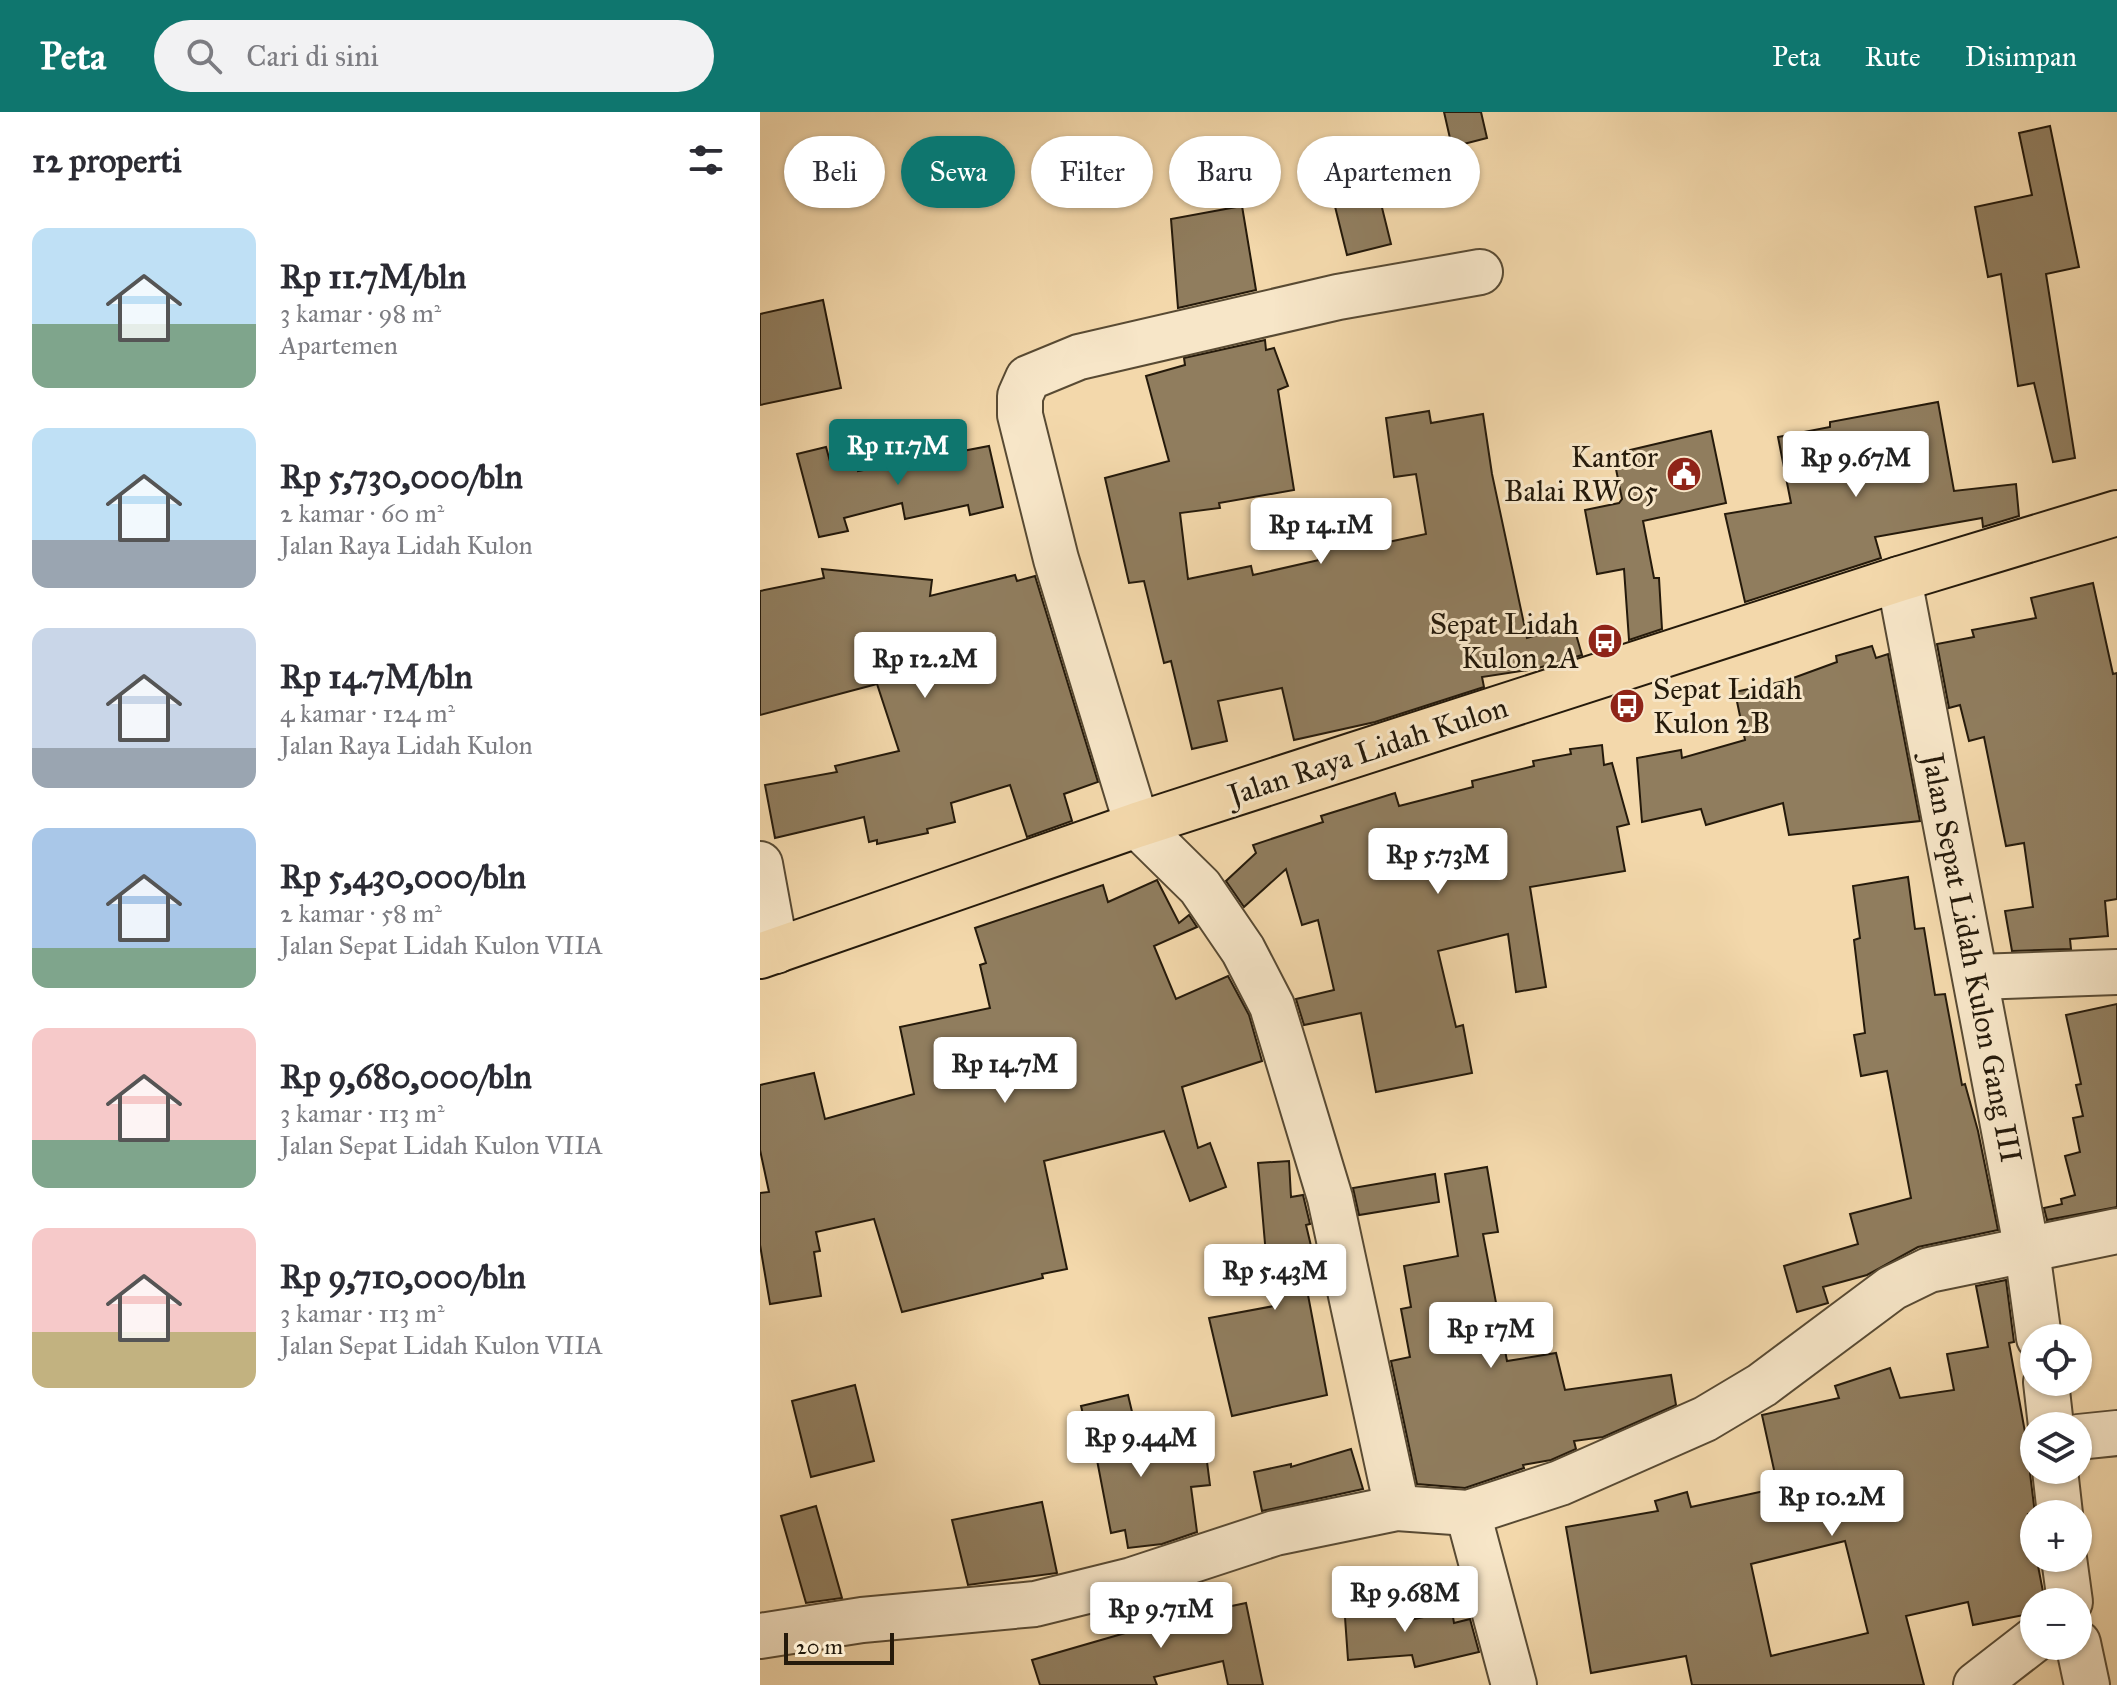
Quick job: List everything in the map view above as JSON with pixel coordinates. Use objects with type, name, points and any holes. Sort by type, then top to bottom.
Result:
[{"type":"main road","name":"Jalan Raya Lidah Kulon","points":[[768,954],[1137,825],[1899,579],[2117,513]]},
{"type":"street","points":[[1397,1508],[1330,1198],[1272,1006],[1243,950],[1200,887],[1137,825],[1056,559],[1020,415],[1020,396],[1028,378],[1095,353],[1338,297],[1480,272]]},
{"type":"street","name":"Jalan Sepat Lidah Kulon Gang III","points":[[1899,579],[2027,1251],[2037,1324]]},
{"type":"street","points":[[760,864],[768,954]]},
{"type":"street","points":[[1976,977],[2117,972]]},
{"type":"street","points":[[760,1636],[862,1620],[1035,1604],[1132,1580],[1275,1533],[1397,1508],[1468,1513],[1560,1483],[1705,1419],[1762,1385],[1892,1288],[1929,1270],[2117,1231]]},
{"type":"street","points":[[2092,1436],[2117,1433]]},
{"type":"street","points":[[1468,1513],[1514,1685]]},
{"type":"street","points":[[1976,1685],[2020,1651]]},
{"type":"street","points":[[2082,1660],[2087,1685]]},
{"type":"building","points":[[1444,112],[1481,112],[1487,138],[1449,136]]},
{"type":"building","points":[[2050,126],[2079,267],[2046,274],[2075,458],[2053,462],[2034,383],[2018,386],[2001,274],[1988,277],[1975,207],[2032,195],[2019,133]]},
{"type":"building","points":[[1242,208],[1256,290],[1178,308],[1171,219]]},
{"type":"building","points":[[1335,208],[1382,208],[1391,244],[1347,255]]},
{"type":"building","points":[[823,300],[841,388],[760,405],[760,314]]},
{"type":"building","points":[[1265,340],[1266,350],[1274,348],[1288,386],[1278,390],[1294,490],[1219,503],[1220,508],[1180,513],[1188,579],[1251,566],[1253,575],[1319,560],[1317,552],[1339,547],[1328,515],[1360,504],[1374,545],[1426,534],[1416,474],[1394,477],[1386,418],[1429,411],[1431,423],[1483,414],[1492,474],[1527,638],[1573,624],[1582,655],[1535,669],[1482,677],[1484,687],[1375,722],[1294,740],[1282,688],[1218,701],[1227,741],[1192,749],[1171,661],[1164,663],[1144,581],[1129,583],[1105,478],[1169,461],[1146,376],[1185,365],[1184,358]]},
{"type":"building","points":[[1938,402],[1954,491],[2016,484],[2019,516],[1983,527],[1982,518],[1875,537],[1881,558],[1745,602],[1725,514],[1791,503],[1778,437],[1830,427],[1830,422]]},
{"type":"building","points":[[1711,431],[1726,503],[1643,521],[1654,578],[1659,578],[1662,629],[1629,640],[1624,569],[1597,574],[1585,510],[1619,503],[1622,499],[1613,454]]},
{"type":"building","points":[[989,446],[1003,507],[970,515],[968,505],[905,519],[902,503],[844,518],[848,531],[819,537],[797,454],[826,447],[831,465],[855,460],[858,471]]},
{"type":"building","points":[[822,569],[932,580],[930,596],[1015,575],[1017,581],[1035,576],[1098,782],[1064,794],[1072,821],[1027,837],[1010,785],[951,803],[955,822],[927,829],[928,833],[877,844],[877,840],[869,842],[864,817],[775,838],[765,785],[837,772],[835,766],[899,751],[877,684],[760,715],[760,591],[824,578]]},
{"type":"building","points":[[2093,583],[2113,674],[2117,673],[2117,899],[2105,901],[2108,936],[2070,939],[2071,949],[2012,951],[2005,911],[2033,907],[2024,843],[2006,846],[1984,737],[1969,741],[1960,705],[1949,708],[1937,644],[1974,637],[1972,630],[2036,618],[2031,598]]},
{"type":"building","points":[[1872,646],[1876,658],[1888,654],[1920,821],[1789,835],[1783,803],[1706,825],[1701,809],[1642,822],[1637,758],[1681,750],[1682,758],[1745,740],[1735,692],[1785,681],[1837,662],[1836,656]]},
{"type":"building","points":[[1602,745],[1604,765],[1612,763],[1629,824],[1617,827],[1625,871],[1530,887],[1546,987],[1516,992],[1508,934],[1438,951],[1456,1027],[1463,1025],[1472,1073],[1376,1092],[1361,1013],[1304,1025],[1296,999],[1334,990],[1318,920],[1302,925],[1286,869],[1244,907],[1226,881],[1256,853],[1253,845],[1323,822],[1321,816],[1395,793],[1399,806],[1473,787],[1472,781],[1534,766],[1533,761],[1571,754],[1570,749]]},
{"type":"building","points":[[1908,877],[1915,929],[1924,928],[1935,995],[1945,994],[1962,1085],[1965,1084],[1978,1131],[1998,1230],[1918,1247],[1867,1275],[1823,1287],[1828,1303],[1797,1312],[1784,1266],[1858,1244],[1850,1214],[1911,1198],[1887,1071],[1861,1076],[1854,1035],[1865,1033],[1854,940],[1860,938],[1853,886]]},
{"type":"building","points":[[1157,880],[1179,923],[1189,915],[1197,927],[1154,946],[1176,999],[1228,976],[1249,1015],[1262,1061],[1182,1087],[1198,1148],[1210,1143],[1226,1187],[1190,1201],[1164,1131],[1044,1161],[1067,1269],[1042,1274],[1043,1278],[902,1312],[874,1219],[816,1232],[820,1251],[814,1252],[821,1296],[770,1304],[760,1245],[760,1193],[769,1192],[760,1150],[760,1085],[814,1073],[825,1119],[914,1094],[900,1027],[990,1008],[980,965],[986,963],[975,928],[1103,885],[1108,902]]},
{"type":"building","points":[[2117,1004],[2117,1207],[2047,1220],[2044,1208],[2062,1204],[2061,1199],[2075,1195],[2065,1156],[2080,1152],[2073,1118],[2083,1116],[2076,1085],[2081,1084],[2066,1015]]},
{"type":"building","points":[[1289,1161],[1291,1197],[1303,1195],[1310,1224],[1306,1225],[1322,1292],[1308,1295],[1327,1395],[1232,1416],[1209,1318],[1274,1306],[1262,1256],[1266,1255],[1258,1163]]},
{"type":"building","points":[[1487,1167],[1498,1232],[1483,1234],[1507,1361],[1556,1353],[1565,1390],[1671,1375],[1676,1405],[1603,1437],[1574,1441],[1576,1449],[1551,1460],[1523,1465],[1524,1468],[1465,1488],[1417,1484],[1391,1361],[1410,1357],[1401,1309],[1411,1307],[1404,1266],[1458,1256],[1445,1174]]},
{"type":"building","points":[[1435,1174],[1439,1202],[1359,1215],[1353,1188]]},
{"type":"building","points":[[2006,1280],[2014,1342],[2009,1343],[2021,1412],[2020,1484],[2031,1484],[2033,1500],[2020,1500],[2020,1572],[2039,1572],[2042,1588],[2020,1588],[2020,1616],[1973,1625],[1968,1602],[1906,1616],[1924,1685],[1692,1685],[1686,1656],[1591,1673],[1566,1527],[1658,1511],[1655,1501],[1687,1492],[1691,1507],[1778,1488],[1762,1415],[1839,1398],[1835,1386],[1890,1368],[1900,1398],[1954,1390],[1947,1354],[1988,1347],[1976,1286]],"holes":[[[1845,1541],[1868,1633],[1771,1656],[1751,1564]]]},
{"type":"building","points":[[855,1385],[874,1461],[811,1477],[792,1401]]},
{"type":"building","points":[[1128,1395],[1144,1462],[1206,1454],[1210,1485],[1191,1487],[1197,1532],[1162,1544],[1128,1548],[1125,1530],[1111,1533],[1097,1460],[1094,1460],[1081,1406]]},
{"type":"building","points":[[1351,1449],[1363,1489],[1262,1511],[1254,1472],[1291,1464],[1291,1467]]},
{"type":"building","points":[[1042,1502],[1057,1573],[968,1585],[952,1520]]},
{"type":"building","points":[[816,1506],[842,1598],[806,1603],[781,1516]]},
{"type":"building","points":[[1394,1599],[1400,1622],[1452,1611],[1454,1623],[1470,1619],[1479,1652],[1415,1667],[1412,1655],[1348,1660],[1344,1603]]},
{"type":"building","points":[[1176,1601],[1179,1617],[1246,1603],[1263,1685],[1228,1685],[1223,1661],[1154,1677],[1157,1685],[1040,1685],[1032,1660],[1139,1629],[1134,1611]]},
{"type":"place","name":"Kantor Balai RW 05","points":[[1684,474]]},
{"type":"place","name":"Sepat Lidah Kulon 2A","points":[[1605,641]]},
{"type":"place","name":"Sepat Lidah Kulon 2B","points":[[1627,706]]}]
